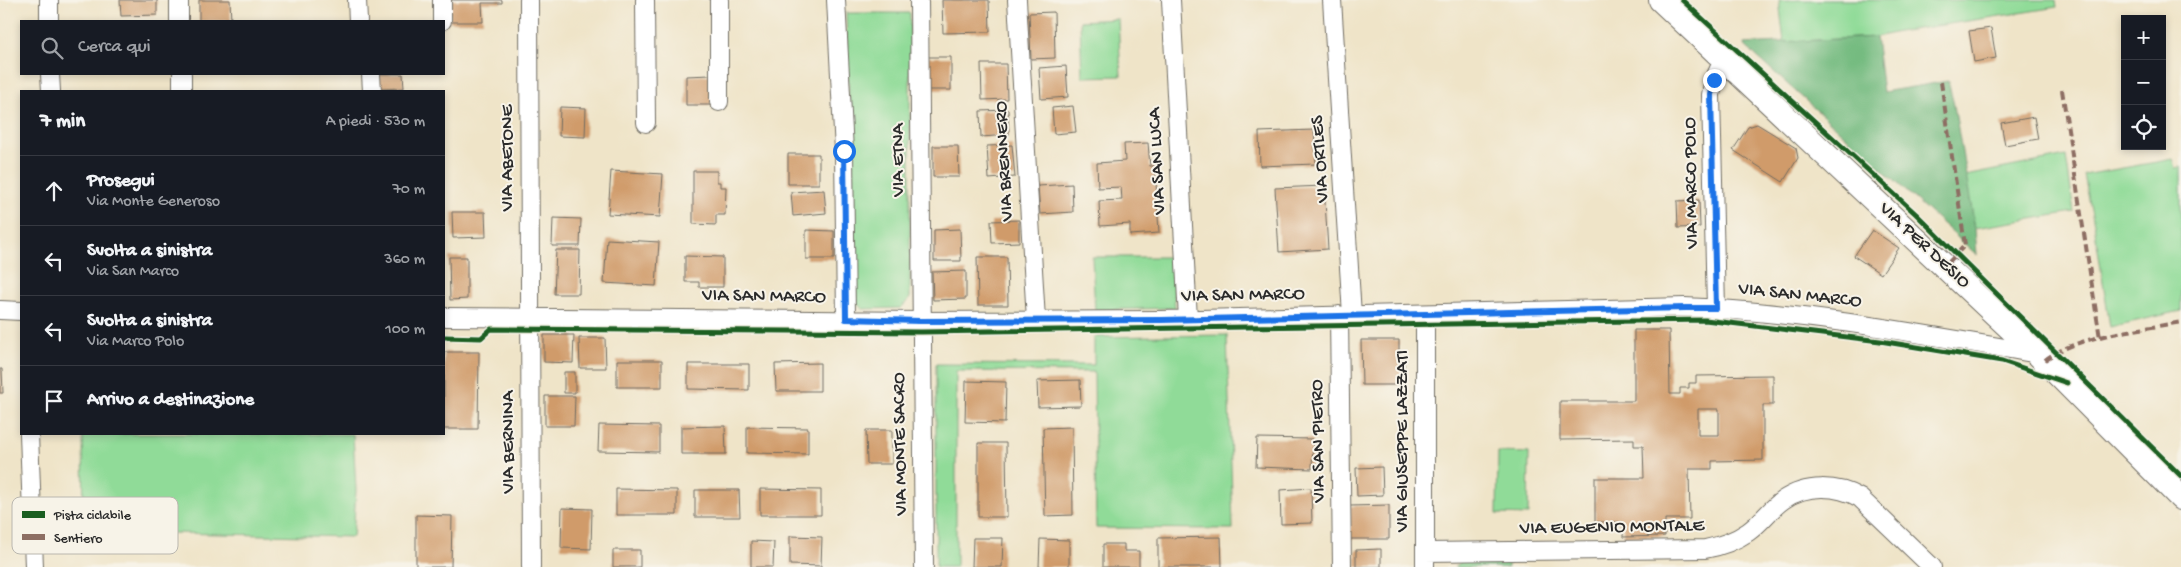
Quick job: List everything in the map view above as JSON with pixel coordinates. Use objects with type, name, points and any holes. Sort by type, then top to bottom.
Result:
[{"type":"street","points":[[49,0],[49,20]]},
{"type":"street","points":[[178,0],[180,20]]},
{"type":"street","points":[[357,0],[358,20]]},
{"type":"street","points":[[442,0],[442,20]]},
{"type":"street","name":"VIA ABETONE","points":[[529,0],[530,316]]},
{"type":"street","points":[[645,0],[646,123]]},
{"type":"street","points":[[719,0],[719,102]]},
{"type":"street","points":[[836,0],[844,151],[846,319]]},
{"type":"street","name":"VIA ETNA","points":[[919,0],[920,321]]},
{"type":"street","name":"VIA BRENNERO","points":[[1017,0],[1036,320]]},
{"type":"street","name":"VIA SAN LUCA","points":[[1171,0],[1188,319]]},
{"type":"street","name":"VIA ORTLES","points":[[1332,0],[1346,315]]},
{"type":"street","name":"VIA PER DESIO","points":[[1661,0],[2039,354],[2181,498]]},
{"type":"street","name":"VIA MARCO POLO","points":[[1716,308],[1711,95],[1714,80],[1724,58]]},
{"type":"street","points":[[50,75],[51,90]]},
{"type":"street","points":[[182,75],[182,90]]},
{"type":"street","points":[[371,75],[372,90]]},
{"type":"street","name":"VIA SAN MARCO","points":[[445,317],[530,316],[920,321],[1188,319],[1716,308],[1874,326],[2039,354]]},
{"type":"street","points":[[0,310],[20,311]]},
{"type":"street","name":"VIA GIUSEPPE LAZZATI","points":[[1424,314],[1425,560]]},
{"type":"street","name":"VIA SAN PIETRO","points":[[1342,567],[1346,315]]},
{"type":"street","name":"VIA BERNINA","points":[[530,316],[530,567]]},
{"type":"street","name":"VIA MONTE SACRO","points":[[920,321],[924,567]]},
{"type":"street","points":[[29,435],[31,497]]},
{"type":"street","name":"VIA EUGENIO MONTALE","points":[[1425,560],[1705,549],[1721,546],[1737,539],[1751,530],[1782,501],[1796,493],[1834,488],[1847,491],[1860,498],[1932,567]]},
{"type":"street","points":[[34,554],[34,567]]},
{"type":"green space","points":[[1779,0],[2056,0],[2057,7],[1876,37],[1784,42]]},
{"type":"green space","points":[[846,13],[910,13],[910,298],[901,308],[863,309],[856,303]]},
{"type":"green space","points":[[1118,19],[1121,76],[1082,77],[1080,21]]},
{"type":"green space","points":[[1876,37],[1883,92],[1948,81],[1954,105],[1975,228],[1977,255],[1743,44]]},
{"type":"green space","points":[[2066,156],[2074,212],[1975,228],[1965,176]]},
{"type":"green space","points":[[2173,159],[2176,168],[2181,167],[2181,311],[2110,327],[2094,224],[2084,175]]},
{"type":"green space","points":[[1092,257],[1172,257],[1175,308],[1095,310]]},
{"type":"green space","points":[[1227,335],[1233,529],[1096,528],[1094,372],[956,371],[956,567],[936,567],[936,364],[1094,365],[1094,337]]},
{"type":"green space","points":[[83,435],[353,435],[356,490],[353,537],[178,533],[178,497],[84,497]]},
{"type":"green space","points":[[1498,452],[1529,453],[1528,515],[1497,514]]},
{"type":"green space","points":[[1461,561],[1508,561],[1508,567],[1455,567]]},
{"type":"building","points":[[120,0],[157,0],[157,15],[121,16]]},
{"type":"building","points":[[199,0],[230,0],[231,20],[199,20]]},
{"type":"building","points":[[450,0],[502,0],[502,3],[482,3],[483,22],[450,22]]},
{"type":"building","points":[[942,0],[989,0],[990,32],[943,33]]},
{"type":"building","points":[[1054,12],[1055,58],[1031,59],[1029,13]]},
{"type":"building","points":[[1991,28],[1996,58],[1974,62],[1969,31]]},
{"type":"building","points":[[928,57],[951,57],[951,90],[928,90]]},
{"type":"building","points":[[981,64],[1006,64],[1007,99],[982,100]]},
{"type":"building","points":[[1066,66],[1068,97],[1041,99],[1039,68]]},
{"type":"building","points":[[378,75],[403,75],[404,88],[379,89]]},
{"type":"building","points":[[711,75],[712,105],[686,105],[686,76]]},
{"type":"building","points":[[1073,106],[1076,132],[1054,134],[1052,108]]},
{"type":"building","points":[[560,107],[586,108],[585,137],[559,136]]},
{"type":"building","points":[[1008,110],[1009,135],[981,137],[980,111]]},
{"type":"building","points":[[2034,117],[2038,139],[2005,145],[2001,123]]},
{"type":"building","points":[[1757,124],[1796,148],[1798,158],[1783,182],[1733,150],[1748,127]]},
{"type":"building","points":[[1314,130],[1316,164],[1260,166],[1259,132]]},
{"type":"building","points":[[1148,143],[1150,166],[1155,166],[1159,233],[1130,235],[1130,224],[1100,226],[1099,201],[1122,200],[1121,187],[1098,188],[1097,163],[1125,161],[1124,144]]},
{"type":"building","points":[[1012,145],[1015,177],[989,179],[987,146]]},
{"type":"building","points":[[933,146],[958,146],[959,177],[933,177]]},
{"type":"building","points":[[788,154],[819,154],[819,184],[788,184]]},
{"type":"building","points":[[611,171],[663,174],[660,217],[608,214]]},
{"type":"building","points":[[693,171],[717,171],[717,182],[720,182],[720,187],[726,187],[725,215],[716,215],[716,225],[693,224]]},
{"type":"building","points":[[1072,184],[1073,212],[1040,214],[1038,186]]},
{"type":"building","points":[[1324,186],[1328,249],[1279,252],[1275,188]]},
{"type":"building","points":[[824,190],[826,213],[793,216],[791,192]]},
{"type":"building","points":[[1699,200],[1700,227],[1678,228],[1677,201]]},
{"type":"building","points":[[452,212],[485,212],[486,237],[453,238]]},
{"type":"building","points":[[553,218],[581,219],[580,246],[552,246]]},
{"type":"building","points":[[1019,220],[1019,242],[992,243],[991,221]]},
{"type":"building","points":[[960,229],[961,261],[934,261],[934,230]]},
{"type":"building","points":[[806,230],[834,231],[834,259],[806,259]]},
{"type":"building","points":[[1872,230],[1899,248],[1881,274],[1854,256]]},
{"type":"building","points":[[607,239],[659,242],[656,286],[604,283]]},
{"type":"building","points":[[556,250],[580,250],[579,294],[554,294]]},
{"type":"building","points":[[685,256],[723,257],[723,287],[699,287],[699,282],[685,282]]},
{"type":"building","points":[[449,257],[467,257],[467,299],[450,300]]},
{"type":"building","points":[[977,257],[1007,257],[1008,305],[978,305]]},
{"type":"building","points":[[966,271],[966,299],[933,300],[932,272]]},
{"type":"building","points":[[1634,330],[1669,330],[1670,394],[1680,394],[1680,388],[1689,388],[1689,383],[1696,383],[1696,376],[1773,375],[1773,405],[1763,405],[1763,460],[1712,461],[1712,469],[1689,469],[1690,519],[1665,519],[1665,536],[1623,537],[1623,522],[1595,522],[1595,478],[1644,478],[1643,446],[1634,446],[1634,439],[1560,440],[1560,401],[1634,401]],"holes":[[[1698,409],[1719,409],[1719,435],[1698,435]]]},
{"type":"building","points":[[544,335],[574,335],[573,363],[544,362]]},
{"type":"building","points":[[579,338],[605,338],[606,368],[580,368]]},
{"type":"building","points":[[1361,340],[1399,340],[1399,357],[1404,357],[1404,385],[1362,385]]},
{"type":"building","points":[[445,352],[479,352],[478,429],[445,429]]},
{"type":"building","points":[[617,360],[662,360],[662,387],[617,387]]},
{"type":"building","points":[[820,363],[820,391],[776,391],[775,364]]},
{"type":"building","points":[[688,364],[749,364],[749,390],[688,389]]},
{"type":"building","points":[[0,369],[2,369],[3,393],[0,393]]},
{"type":"building","points":[[564,372],[575,372],[575,393],[564,393]]},
{"type":"building","points":[[1080,380],[1081,406],[1038,407],[1037,381]]},
{"type":"building","points":[[966,381],[1006,382],[1005,423],[965,422]]},
{"type":"building","points":[[545,396],[575,396],[574,426],[545,426]]},
{"type":"building","points":[[599,425],[659,426],[659,452],[598,451]]},
{"type":"building","points":[[725,426],[726,454],[681,454],[681,427]]},
{"type":"building","points":[[747,427],[808,428],[808,454],[747,453]]},
{"type":"building","points":[[1072,427],[1073,515],[1045,516],[1043,428]]},
{"type":"building","points":[[866,430],[892,430],[892,464],[867,464]]},
{"type":"building","points":[[1257,438],[1313,439],[1312,469],[1256,467]]},
{"type":"building","points":[[978,443],[1006,443],[1007,517],[978,517]]},
{"type":"building","points":[[1382,467],[1383,495],[1357,496],[1356,468]]},
{"type":"building","points":[[1311,488],[1312,523],[1281,524],[1280,490]]},
{"type":"building","points":[[616,489],[677,490],[677,515],[616,515]]},
{"type":"building","points":[[760,489],[821,490],[821,515],[760,515]]},
{"type":"building","points":[[695,490],[739,490],[740,517],[695,517]]},
{"type":"building","points":[[1389,505],[1389,539],[1350,539],[1350,506]]},
{"type":"building","points":[[562,508],[592,509],[591,549],[561,548]]},
{"type":"building","points":[[416,515],[452,516],[451,567],[416,567]]},
{"type":"building","points":[[790,536],[822,537],[821,566],[790,565]]},
{"type":"building","points":[[1221,537],[1222,567],[1158,567],[1158,538]]},
{"type":"building","points":[[973,538],[1003,538],[1002,567],[972,567]]},
{"type":"building","points":[[1040,539],[1069,540],[1069,567],[1039,567]]},
{"type":"building","points":[[751,541],[774,542],[773,567],[751,567]]},
{"type":"building","points":[[1103,544],[1124,544],[1124,551],[1139,551],[1139,567],[1103,567]]},
{"type":"building","points":[[1381,549],[1381,567],[1356,567],[1356,550]]},
{"type":"building","points":[[613,550],[640,550],[640,567],[613,567]]},
{"type":"marked path","points":[[1941,82],[1965,245],[1945,266]]},
{"type":"marked path","points":[[2062,90],[2100,338]]},
{"type":"marked path","points":[[2045,360],[2058,352],[2092,339],[2181,322]]},
{"type":"cycle path","points":[[1682,0],[1916,214],[2181,476]]},
{"type":"cycle path","points":[[445,337],[481,338],[491,329],[921,332],[1705,320],[1880,341],[2002,361],[2067,383]]},
{"type":"route","points":[[844,151],[846,319],[920,321],[1161,320],[1716,308],[1711,95],[1714,80]]}]
